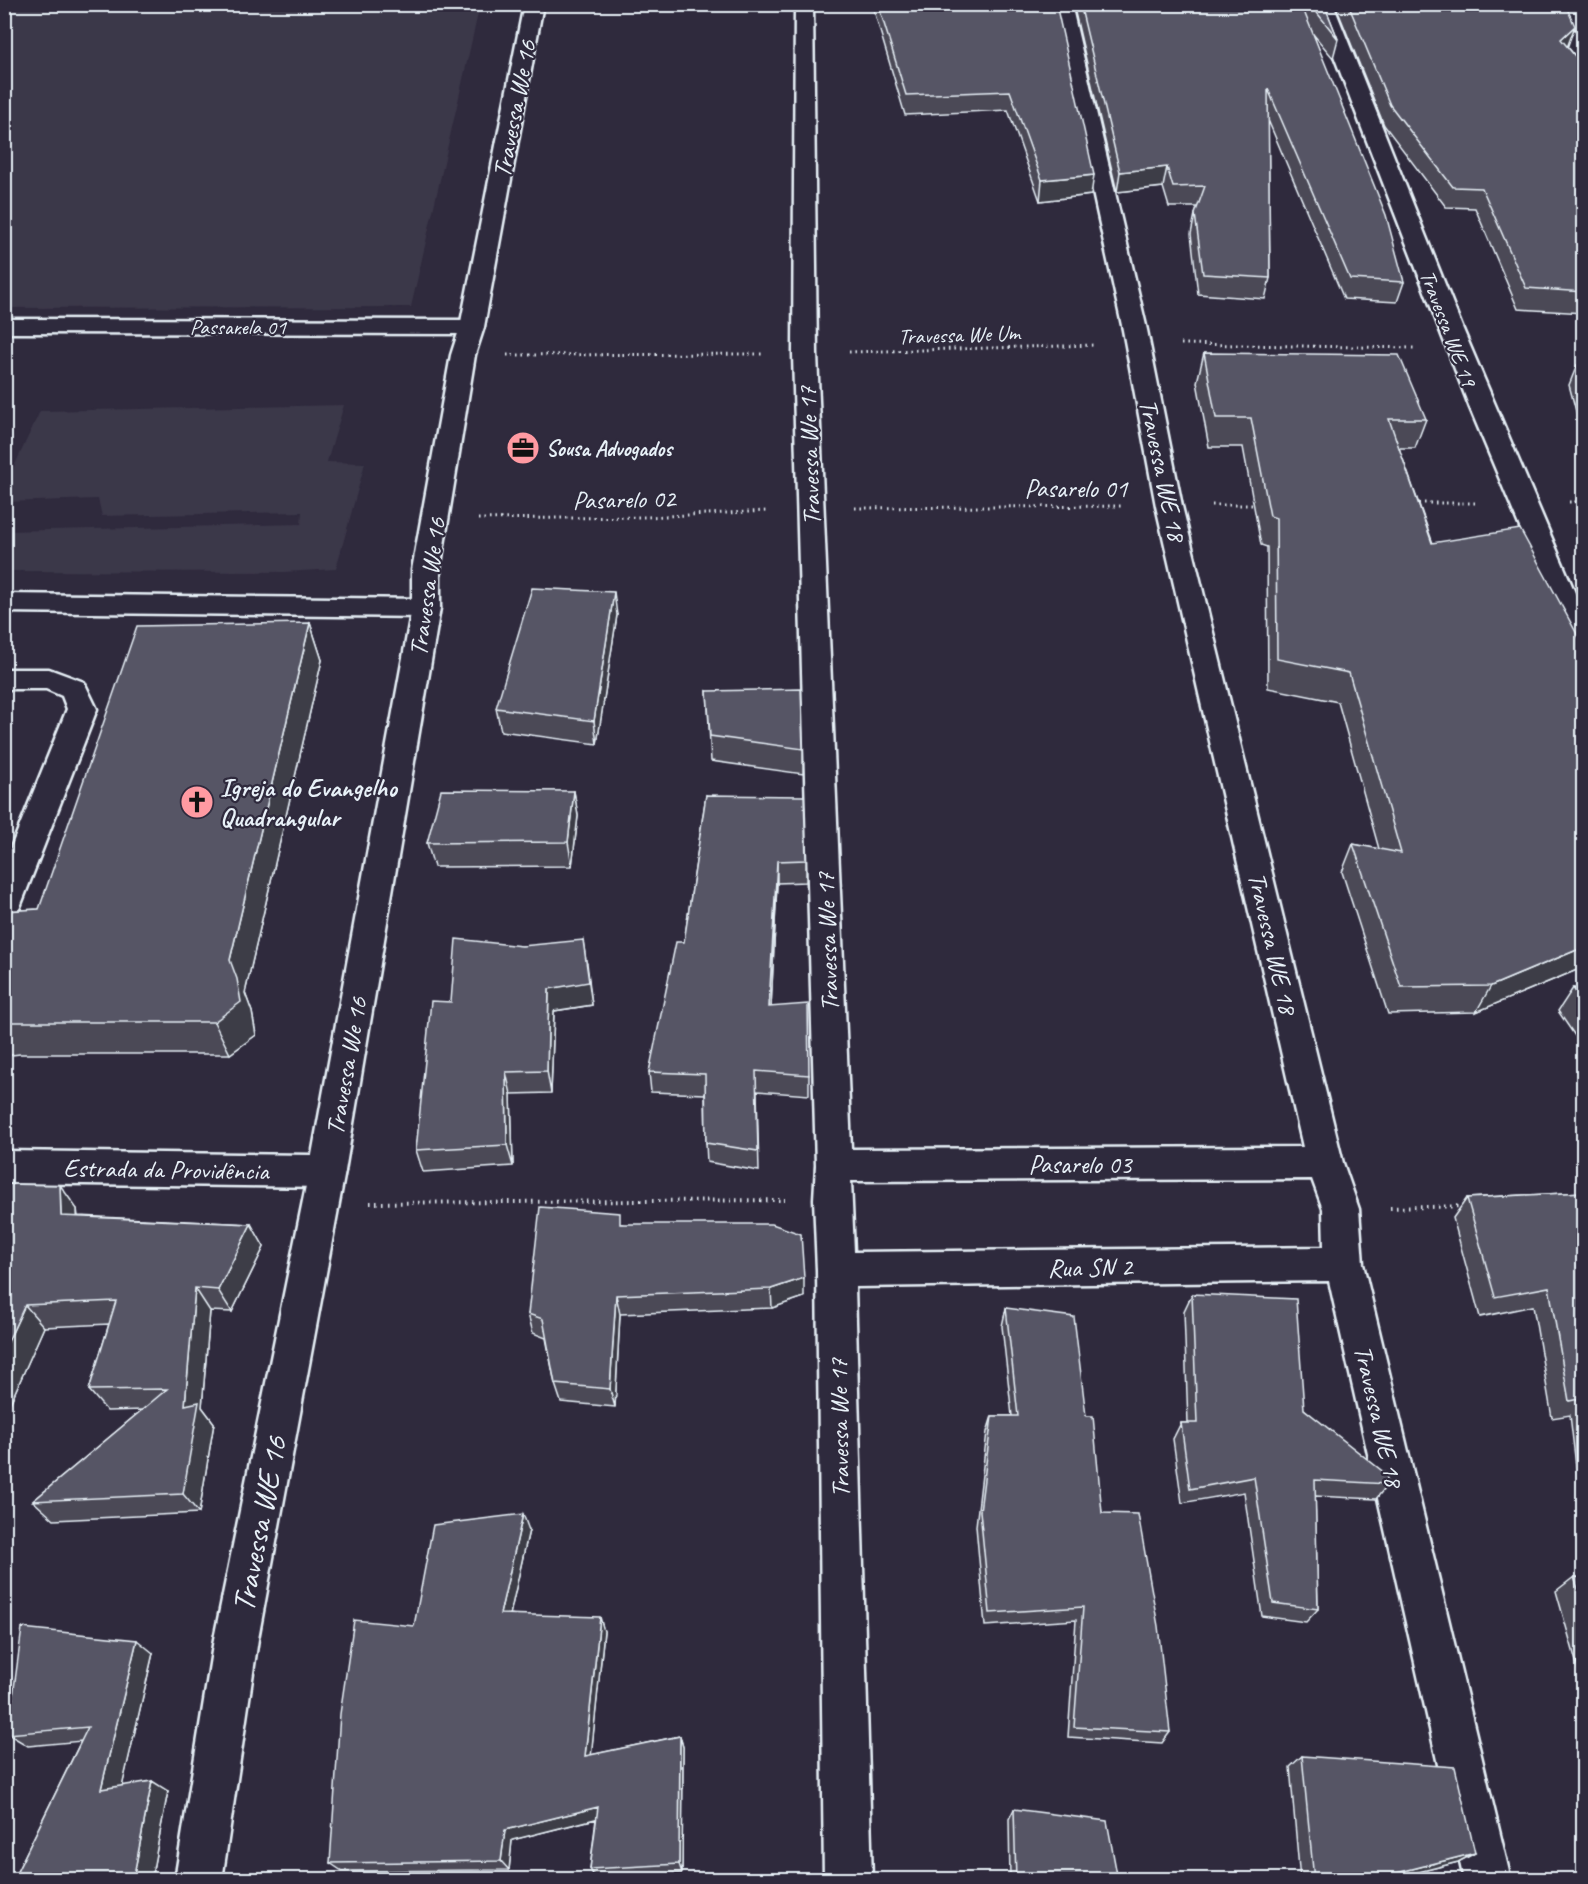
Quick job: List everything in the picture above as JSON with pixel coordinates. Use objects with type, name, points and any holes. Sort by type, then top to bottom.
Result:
[{"type":"street","name":"Travessa We 16","points":[[324,1187],[426,608],[426,570],[437,517],[463,355],[472,327],[534,4]]},
{"type":"street","name":"Travessa We 17","points":[[804,4],[805,354],[836,1270],[848,1880]]},
{"type":"street","name":"Travessa WE 18","points":[[1061,4],[1138,344],[1169,506],[1325,1163],[1341,1209],[1344,1264],[1488,1880]]},
{"type":"street","name":"Travessa WE 19","points":[[1323,4],[1457,349],[1520,502],[1584,647]]},
{"type":"street","points":[[1570,4],[1584,26]]},
{"type":"street","name":"Passarela 01","points":[[4,326],[472,327]]},
{"type":"street","points":[[4,603],[426,608]]},
{"type":"street","points":[[4,679],[49,679],[74,689],[82,709],[4,907]]},
{"type":"street","name":"Pasarelo 03","points":[[833,1182],[1325,1163]]},
{"type":"street","name":"Estrada da Providência","points":[[4,1167],[324,1187]]},
{"type":"street","name":"Travessa WE 16","points":[[198,1880],[236,1639],[324,1187]]},
{"type":"street","name":"Rua SN 2","points":[[836,1270],[1344,1264]]},
{"type":"path","name":"Travessa We Um","points":[[463,355],[805,354],[1138,344],[1457,349]]},
{"type":"path","points":[[1404,504],[1520,502]]},
{"type":"path","name":"Pasarelo 01","points":[[812,509],[1265,505]]},
{"type":"path","name":"Pasarelo 02","points":[[437,517],[478,519],[647,517],[812,509]]},
{"type":"path","points":[[324,1187],[833,1182]]},
{"type":"path","points":[[1341,1209],[1468,1206]]},
{"type":"shaded area","points":[[4,5],[480,5],[411,307],[5,308]]},
{"type":"shaded area","points":[[344,405],[327,462],[365,463],[336,569],[284,572],[5,571],[5,531],[301,524],[302,512],[102,516],[98,499],[5,502],[5,486],[40,411]]},
{"type":"building","points":[[878,4],[1056,4],[1094,175],[1042,180],[1010,91],[906,95]]},
{"type":"building","points":[[1080,4],[1301,4],[1386,215],[1404,282],[1350,279],[1268,89],[1270,278],[1203,274],[1195,214],[1205,186],[1173,187],[1167,167],[1120,172]]},
{"type":"building","points":[[1310,4],[1324,4],[1338,39]]},
{"type":"building","points":[[1348,4],[1565,4],[1575,26],[1561,39],[1584,67],[1584,292],[1526,288],[1482,188],[1453,187],[1390,105]]},
{"type":"building","points":[[1204,353],[1399,355],[1426,419],[1389,419],[1432,543],[1520,529],[1584,647],[1584,947],[1491,986],[1401,987],[1353,844],[1401,853],[1349,673],[1277,659],[1276,518],[1270,516],[1251,418],[1216,418]]},
{"type":"building","points":[[1577,365],[1584,365],[1584,386]]},
{"type":"building","points":[[532,588],[614,592],[594,721],[496,708]]},
{"type":"building","name":"Igreja do Evangelho Quadrangular","points":[[310,623],[230,960],[237,979],[241,1002],[214,1022],[4,1022],[4,911],[39,909],[137,626]]},
{"type":"building","points":[[801,689],[803,749],[710,736],[707,691]]},
{"type":"building","points":[[441,790],[574,791],[568,842],[427,843]]},
{"type":"building","points":[[706,795],[804,796],[806,860],[777,861],[769,1007],[808,1004],[809,1075],[756,1071],[758,1151],[706,1143],[705,1074],[649,1072],[676,942],[684,942]]},
{"type":"building","points":[[456,939],[522,946],[583,940],[589,982],[549,989],[547,1071],[506,1072],[507,1145],[416,1150],[431,1001],[451,1002]]},
{"type":"building","points":[[1573,988],[1584,990],[1584,1004]]},
{"type":"building","points":[[4,1184],[60,1185],[61,1216],[251,1224],[218,1290],[195,1288],[185,1405],[199,1402],[183,1494],[33,1501],[167,1389],[89,1390],[116,1301],[25,1305],[4,1350]]},
{"type":"building","points":[[1584,1192],[1584,1398],[1569,1401],[1549,1287],[1495,1297],[1467,1198]]},
{"type":"building","points":[[540,1207],[620,1213],[620,1224],[772,1224],[801,1234],[804,1278],[771,1289],[616,1295],[610,1389],[555,1384],[543,1319],[528,1314]]},
{"type":"building","points":[[1192,1294],[1296,1299],[1304,1409],[1386,1474],[1388,1484],[1315,1480],[1318,1609],[1273,1603],[1254,1477],[1190,1489],[1181,1423],[1197,1423]]},
{"type":"building","points":[[1006,1308],[1074,1317],[1086,1416],[1093,1416],[1102,1513],[1138,1514],[1158,1626],[1170,1732],[1074,1727],[1083,1607],[990,1613],[980,1511],[992,1416],[1018,1416]]},
{"type":"building","points":[[523,1514],[500,1614],[600,1617],[585,1756],[680,1736],[679,1864],[590,1869],[598,1807],[505,1830],[501,1861],[330,1863],[340,1714],[354,1620],[414,1626],[433,1525]]},
{"type":"building","points":[[1574,1577],[1584,1578],[1584,1607]]},
{"type":"building","points":[[22,1628],[137,1640],[101,1789],[152,1781],[133,1880],[13,1880],[88,1727],[8,1734]]},
{"type":"building","points":[[1302,1756],[1455,1767],[1475,1853],[1369,1880],[1314,1880]]},
{"type":"building","points":[[1014,1809],[1107,1821],[1118,1880],[1016,1880]]},
{"type":"place","name":"Sousa Advogados","points":[[523,448]]},
{"type":"place","name":"Igreja do Evangelho Quadrangular","points":[[197,802]]}]
